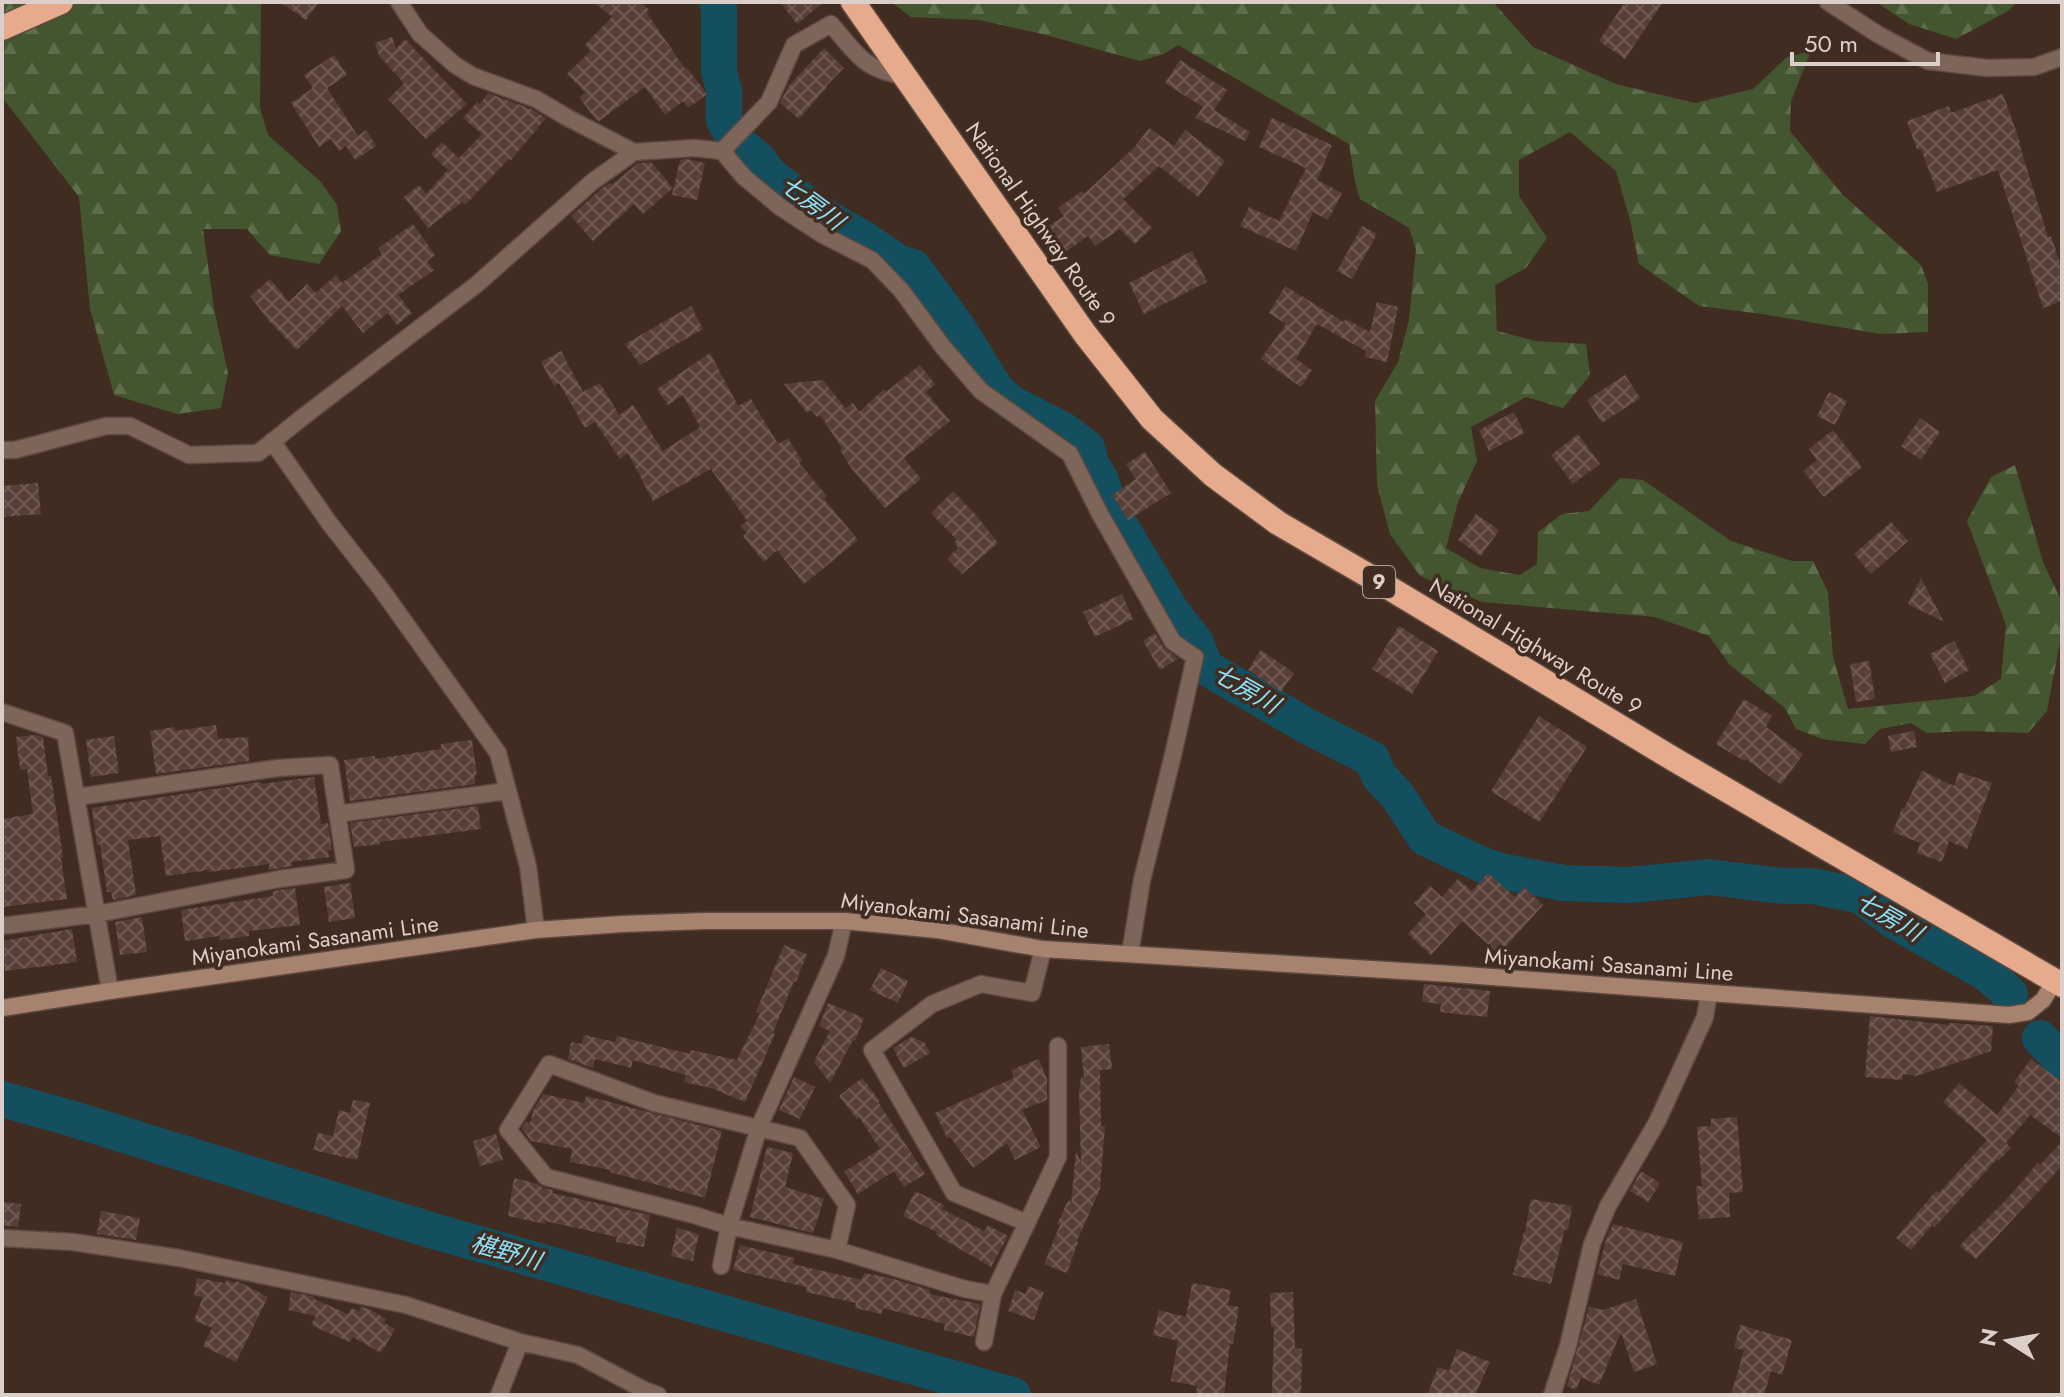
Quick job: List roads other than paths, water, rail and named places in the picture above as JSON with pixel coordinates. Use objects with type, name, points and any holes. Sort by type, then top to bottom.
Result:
[{"type":"highway","points":[[2,28],[61,2]]},
{"type":"highway","name":"National Highway Route 9","points":[[853,2],[1085,334],[1152,419],[1213,475],[1278,523],[1675,760],[2059,983]]},
{"type":"main road","name":"Miyanokami Sasanami Line","points":[[2,1008],[536,930],[706,921],[844,921],[937,930],[1043,949],[2009,1015],[2028,1012],[2059,983]]},
{"type":"street","points":[[399,2],[420,34],[455,65],[473,76],[536,99],[634,152]]},
{"type":"street","points":[[1828,2],[1879,35],[1928,61],[1987,68],[2034,67],[2062,57]]},
{"type":"street","points":[[722,151],[769,102],[794,45],[831,24],[865,64],[905,76]]},
{"type":"street","points":[[2,450],[15,450],[106,426],[130,426],[189,455],[258,453],[476,285],[592,182],[634,152],[694,148],[722,151],[744,177],[780,207],[823,235],[872,260],[901,290],[943,347],[981,391],[1070,454],[1100,514],[1173,642],[1195,657],[1142,880],[1130,954]]},
{"type":"street","points":[[272,441],[498,753],[528,866],[536,930]]},
{"type":"street","points":[[2,712],[65,733],[110,991]]},
{"type":"street","points":[[2,926],[97,914],[279,879],[346,870],[330,765],[278,768],[77,797]]},
{"type":"street","points":[[337,814],[507,791]]},
{"type":"street","points":[[721,1266],[729,1226],[759,1127],[836,956],[844,921]]},
{"type":"street","points":[[1027,1223],[954,1193],[872,1050],[932,1004],[981,984],[1032,993],[1043,949]]},
{"type":"street","points":[[1552,1395],[1568,1346],[1592,1244],[1608,1206],[1657,1122],[1705,1017],[1709,993]]},
{"type":"street","points":[[984,1342],[993,1294],[1058,1157],[1058,1046]]},
{"type":"street","points":[[837,1250],[847,1205],[800,1138],[654,1103],[549,1064],[508,1130],[546,1177],[729,1226],[837,1250],[965,1289],[993,1294]]},
{"type":"street","points":[[2,1238],[73,1242],[179,1258],[406,1305],[520,1342],[578,1355],[658,1395]]},
{"type":"street","points":[[499,1395],[520,1342]]},
{"type":"waterway","name":"七房川","points":[[717,2],[724,120],[736,141],[757,158],[770,175],[816,211],[899,263],[913,267],[958,328],[997,391],[1013,404],[1065,431],[1087,448],[1109,507],[1170,609],[1196,643],[1205,667],[1307,726],[1372,759],[1379,776],[1397,795],[1425,838],[1485,866],[1564,883],[1630,885],[1709,877],[1784,886],[1813,886],[1861,896],[1891,919],[1986,973],[2010,994]]},
{"type":"waterway","name":"七房川","points":[[2040,1038],[2062,1061]]},
{"type":"waterway","name":"椹野川","points":[[2,1099],[437,1232],[1013,1395]]}]
